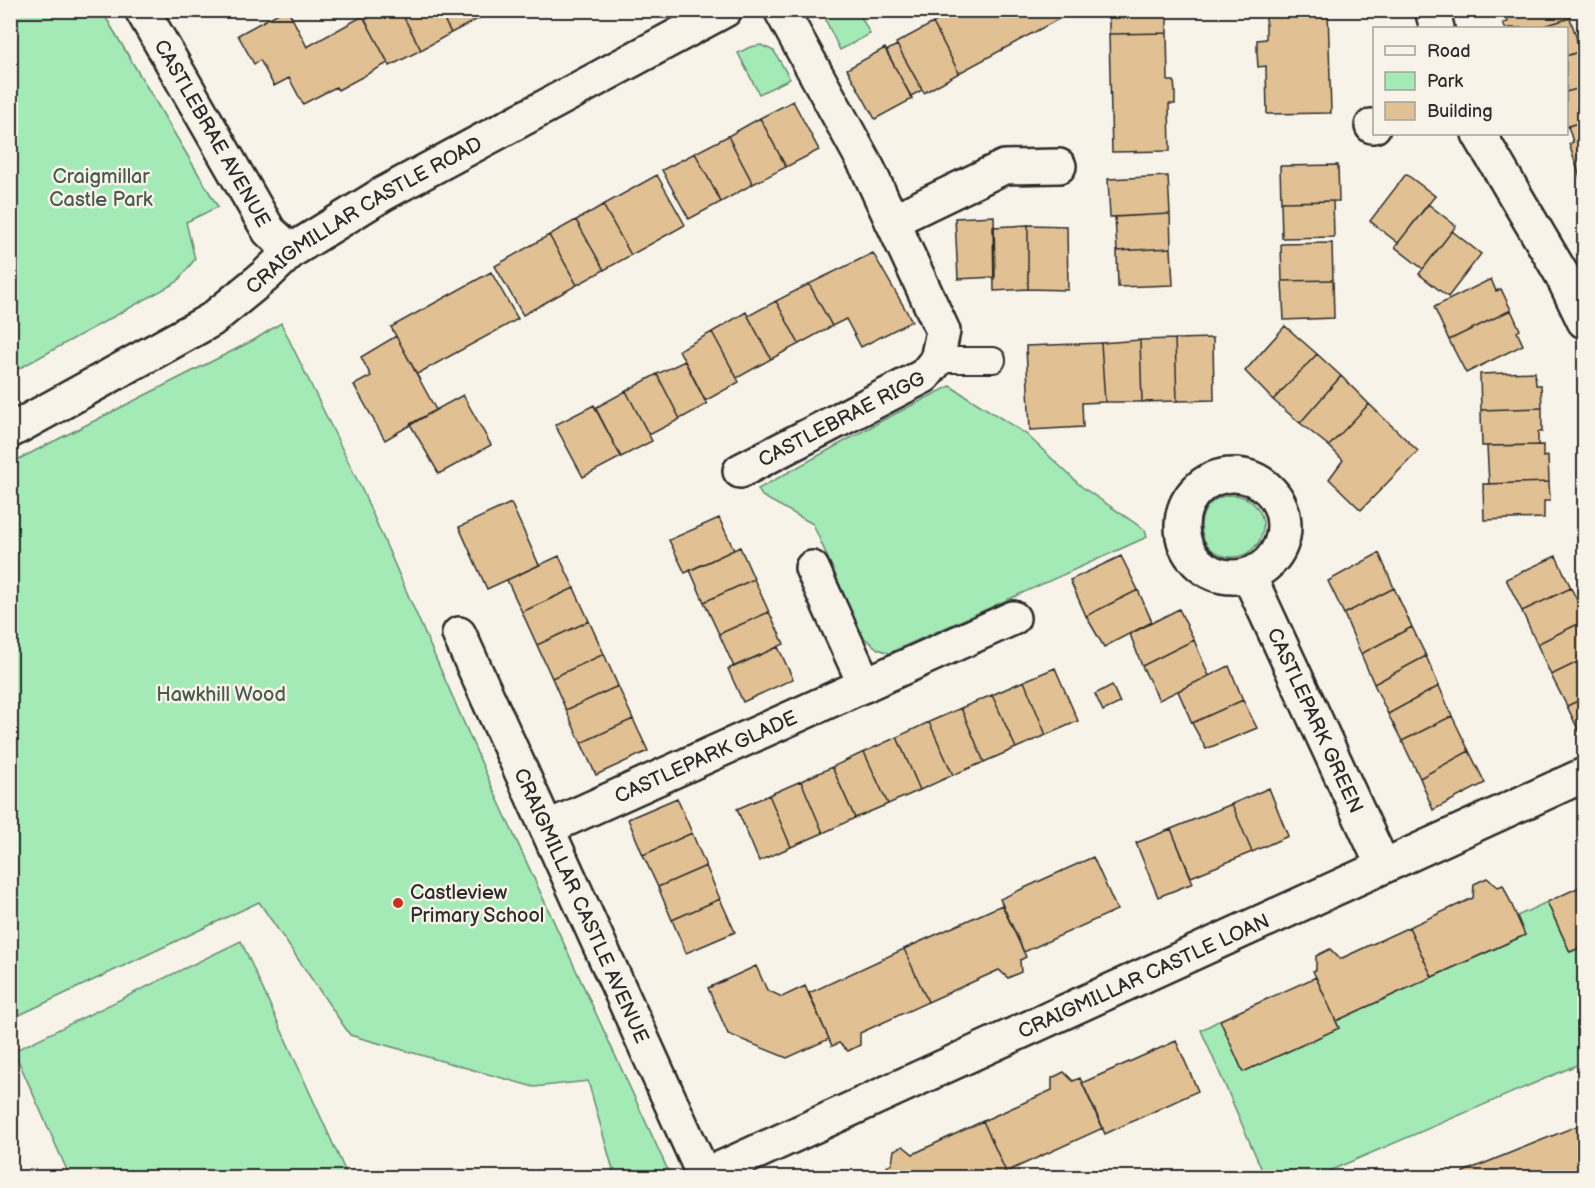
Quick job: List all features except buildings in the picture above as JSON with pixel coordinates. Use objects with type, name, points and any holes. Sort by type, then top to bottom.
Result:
[{"type":"street","name":"CASTLEBRAE AVENUE","points":[[142,10],[269,231],[291,251]]},
{"type":"street","name":"CRAIGMILLAR CASTLE ROAD","points":[[10,431],[211,320],[265,276],[291,251],[383,194],[725,10]]},
{"type":"street","name":"CASTLEBRAE RIGG","points":[[740,471],[924,376],[937,360],[943,331],[868,169],[781,10]]},
{"type":"street","points":[[1432,10],[1437,27]]},
{"type":"street","points":[[1480,135],[1561,273],[1584,321]]},
{"type":"street","points":[[892,221],[1004,167],[1059,166]]},
{"type":"street","points":[[812,568],[865,685]]},
{"type":"street","name":"CASTLEPARK GREEN","points":[[1249,576],[1383,866]]},
{"type":"street","name":"CASTLEPARK GLADE","points":[[547,828],[1013,618]]},
{"type":"street","name":"CRAIGMILLAR CASTLE AVENUE","points":[[459,634],[704,1177]]},
{"type":"street","name":"CRAIGMILLAR CASTLE LOAN","points":[[704,1177],[1584,775]]},
{"type":"lane","name":"CASTLEBRAE RIGG","points":[[937,360],[993,360]]},
{"type":"green space","name":"Craigmillar Castle Park","points":[[11,10],[102,11],[218,207],[186,222],[195,259],[177,282],[11,373]]},
{"type":"green space","points":[[828,11],[858,11],[870,34],[840,50],[826,21]]},
{"type":"green space","points":[[761,45],[774,51],[790,79],[759,94],[738,53]]},
{"type":"green space","name":"Hawkhill Wood","points":[[281,323],[363,492],[492,787],[671,1177],[615,1177],[588,1081],[534,1087],[350,1035],[259,902],[11,1019],[11,463],[254,340]]},
{"type":"green space","points":[[950,386],[1026,434],[1082,487],[1145,530],[1147,537],[889,653],[878,649],[862,636],[813,524],[762,496],[758,489]]},
{"type":"green space","points":[[1226,495],[1238,495],[1254,504],[1261,514],[1263,526],[1261,538],[1254,548],[1238,557],[1226,557],[1215,552],[1206,543],[1201,532],[1201,520],[1206,509],[1215,500]]},
{"type":"green space","points":[[1547,902],[1570,952],[1584,946],[1584,1062],[1315,1177],[1265,1177],[1201,1030],[1220,1020],[1243,1072],[1339,1028],[1336,1021],[1525,935],[1517,916]]},
{"type":"green space","points":[[241,941],[348,1177],[70,1177],[14,1051]]},
{"type":"place","name":"Castleview Primary School","points":[[398,903]]}]
